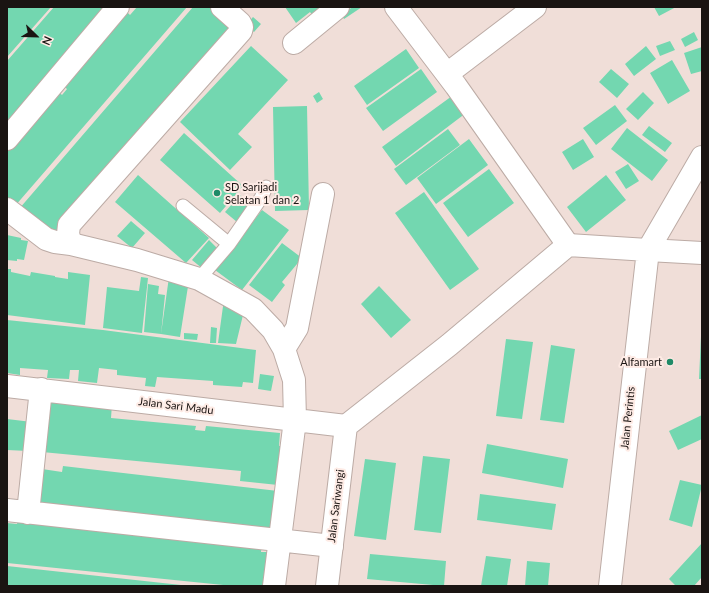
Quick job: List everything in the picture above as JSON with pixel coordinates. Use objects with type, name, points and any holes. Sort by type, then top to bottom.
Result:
[{"type":"street","points":[[7,139],[118,7]]},
{"type":"street","points":[[71,244],[68,234],[69,225],[241,31],[242,27],[240,23],[222,7]]},
{"type":"street","points":[[294,43],[338,7]]},
{"type":"street","points":[[396,7],[447,74],[568,245]]},
{"type":"street","points":[[447,74],[535,7]]},
{"type":"street","points":[[648,250],[702,157]]},
{"type":"street","points":[[284,349],[297,328],[324,194]]},
{"type":"street","points":[[7,209],[46,239],[137,260],[199,280],[253,309],[273,330],[284,349],[294,380],[295,420],[274,586]]},
{"type":"street","points":[[346,426],[449,345],[568,245],[702,253]]},
{"type":"street","name":"Jalan Perintis","points":[[610,586],[648,250]]},
{"type":"street","name":"Jalan Sari Madu","points":[[7,386],[346,426]]},
{"type":"street","points":[[41,389],[17,512],[332,546]]},
{"type":"street","name":"Jalan Sariwangi","points":[[327,586],[346,426]]},
{"type":"lane","points":[[199,280],[229,244],[261,198],[266,188]]},
{"type":"lane","points":[[183,206],[229,244]]},
{"type":"building","points":[[7,7],[51,7],[7,57]]},
{"type":"building","points":[[54,7],[113,7],[7,126],[7,61]]},
{"type":"building","points":[[137,7],[187,7],[15,206],[7,199],[7,148],[59,92],[62,95],[67,89],[62,85],[127,12],[130,15]]},
{"type":"building","points":[[193,7],[215,7],[235,25],[136,139],[133,136],[127,142],[132,147],[56,233],[19,209]]},
{"type":"building","points":[[285,7],[329,7],[314,17],[310,12],[296,23]]},
{"type":"building","points":[[353,7],[362,7],[344,19],[341,14]]},
{"type":"building","points":[[654,7],[676,7],[659,16]]},
{"type":"building","points":[[253,17],[261,24],[254,32],[246,25]]},
{"type":"building","points":[[694,32],[698,40],[685,47],[681,39]]},
{"type":"building","points":[[670,41],[675,50],[660,56],[656,46]]},
{"type":"building","points":[[251,46],[288,80],[238,134],[252,147],[230,170],[180,122]]},
{"type":"building","points":[[646,46],[656,59],[634,76],[625,64]]},
{"type":"building","points":[[702,47],[702,71],[691,74],[684,53]]},
{"type":"building","points":[[406,49],[419,68],[367,105],[354,86]]},
{"type":"building","points":[[672,60],[690,91],[668,104],[650,73]]},
{"type":"building","points":[[421,69],[437,92],[383,131],[366,108]]},
{"type":"building","points":[[611,69],[629,84],[617,98],[599,82]]},
{"type":"building","points":[[319,92],[323,99],[317,103],[313,96]]},
{"type":"building","points":[[643,92],[654,103],[638,120],[626,109]]},
{"type":"building","points":[[452,96],[466,113],[396,166],[382,147]]},
{"type":"building","points":[[615,105],[627,121],[596,145],[583,128]]},
{"type":"building","points":[[307,106],[309,210],[275,211],[273,107]]},
{"type":"building","points":[[649,126],[672,143],[665,152],[642,135]]},
{"type":"building","points":[[627,128],[668,160],[652,181],[611,149]]},
{"type":"building","points":[[448,129],[460,145],[406,185],[394,169]]},
{"type":"building","points":[[184,133],[243,186],[220,213],[160,160]]},
{"type":"building","points":[[469,139],[488,165],[436,204],[417,178]]},
{"type":"building","points":[[583,139],[594,157],[573,170],[562,152]]},
{"type":"building","points":[[628,164],[639,181],[626,189],[615,172]]},
{"type":"building","points":[[489,169],[514,203],[468,237],[443,203]]},
{"type":"building","points":[[138,175],[209,238],[186,263],[115,202]]},
{"type":"building","points":[[606,175],[626,200],[586,232],[567,207]]},
{"type":"building","points":[[424,192],[479,269],[450,290],[395,213]]},
{"type":"building","points":[[240,195],[251,204],[237,222],[225,212]]},
{"type":"building","points":[[262,210],[289,230],[242,290],[215,270]]},
{"type":"building","points":[[131,221],[145,233],[132,248],[117,236]]},
{"type":"building","points":[[7,235],[28,241],[24,260],[7,260]]},
{"type":"building","points":[[209,240],[220,251],[203,269],[192,260]]},
{"type":"building","points":[[282,243],[302,258],[282,282],[285,285],[272,302],[249,285]]},
{"type":"building","points":[[7,269],[11,269],[11,272],[30,276],[31,272],[68,279],[68,272],[90,275],[85,325],[7,315]]},
{"type":"building","points":[[141,277],[148,278],[142,333],[103,328],[107,287],[139,291]]},
{"type":"building","points":[[169,277],[189,280],[180,337],[161,334]]},
{"type":"building","points":[[148,284],[159,286],[158,294],[165,295],[161,334],[144,332]]},
{"type":"building","points":[[379,286],[411,320],[391,338],[361,304]]},
{"type":"building","points":[[224,299],[243,315],[236,344],[218,343]]},
{"type":"building","points":[[7,320],[103,330],[256,350],[253,383],[243,382],[242,387],[213,385],[213,381],[157,377],[155,387],[145,386],[146,378],[117,375],[117,370],[99,368],[97,383],[78,381],[79,370],[70,370],[69,379],[47,378],[48,370],[20,368],[20,375],[7,373]]},
{"type":"building","points":[[211,327],[217,328],[216,343],[210,343]]},
{"type":"building","points":[[184,333],[198,334],[197,340],[184,339]]},
{"type":"building","points":[[701,336],[702,379],[699,379]]},
{"type":"building","points":[[506,339],[533,342],[522,419],[496,416]]},
{"type":"building","points":[[551,345],[575,349],[564,423],[540,420]]},
{"type":"building","points":[[260,374],[274,376],[271,391],[258,389]]},
{"type":"building","points":[[47,397],[112,404],[111,418],[196,426],[195,430],[205,431],[206,426],[280,433],[279,446],[282,446],[278,485],[240,481],[241,471],[42,452]]},
{"type":"building","points":[[702,415],[702,439],[678,450],[669,431]]},
{"type":"building","points":[[7,419],[32,422],[28,451],[7,450]]},
{"type":"building","points":[[487,444],[568,459],[563,488],[482,473]]},
{"type":"building","points":[[423,456],[450,459],[441,533],[414,530]]},
{"type":"building","points":[[365,459],[396,463],[386,540],[354,536]]},
{"type":"building","points":[[63,466],[278,491],[273,530],[33,504],[42,469],[62,472]]},
{"type":"building","points":[[680,480],[702,485],[692,527],[669,520]]},
{"type":"building","points":[[480,494],[556,504],[552,530],[477,520]]},
{"type":"building","points":[[18,518],[191,538],[192,542],[262,544],[261,552],[272,552],[268,586],[233,586],[7,563],[7,523],[17,524]]},
{"type":"building","points":[[702,543],[702,577],[694,586],[676,586],[669,579]]},
{"type":"building","points":[[370,554],[446,561],[444,586],[367,579]]},
{"type":"building","points":[[486,556],[511,559],[507,586],[481,586]]},
{"type":"building","points":[[527,561],[550,563],[548,586],[525,586]]},
{"type":"building","points":[[7,566],[181,585],[181,586],[7,586]]},
{"type":"place","name":"SD Sarijadi Selatan 1 dan 2","points":[[217,193]]},
{"type":"place","name":"Alfamart","points":[[670,362]]}]
